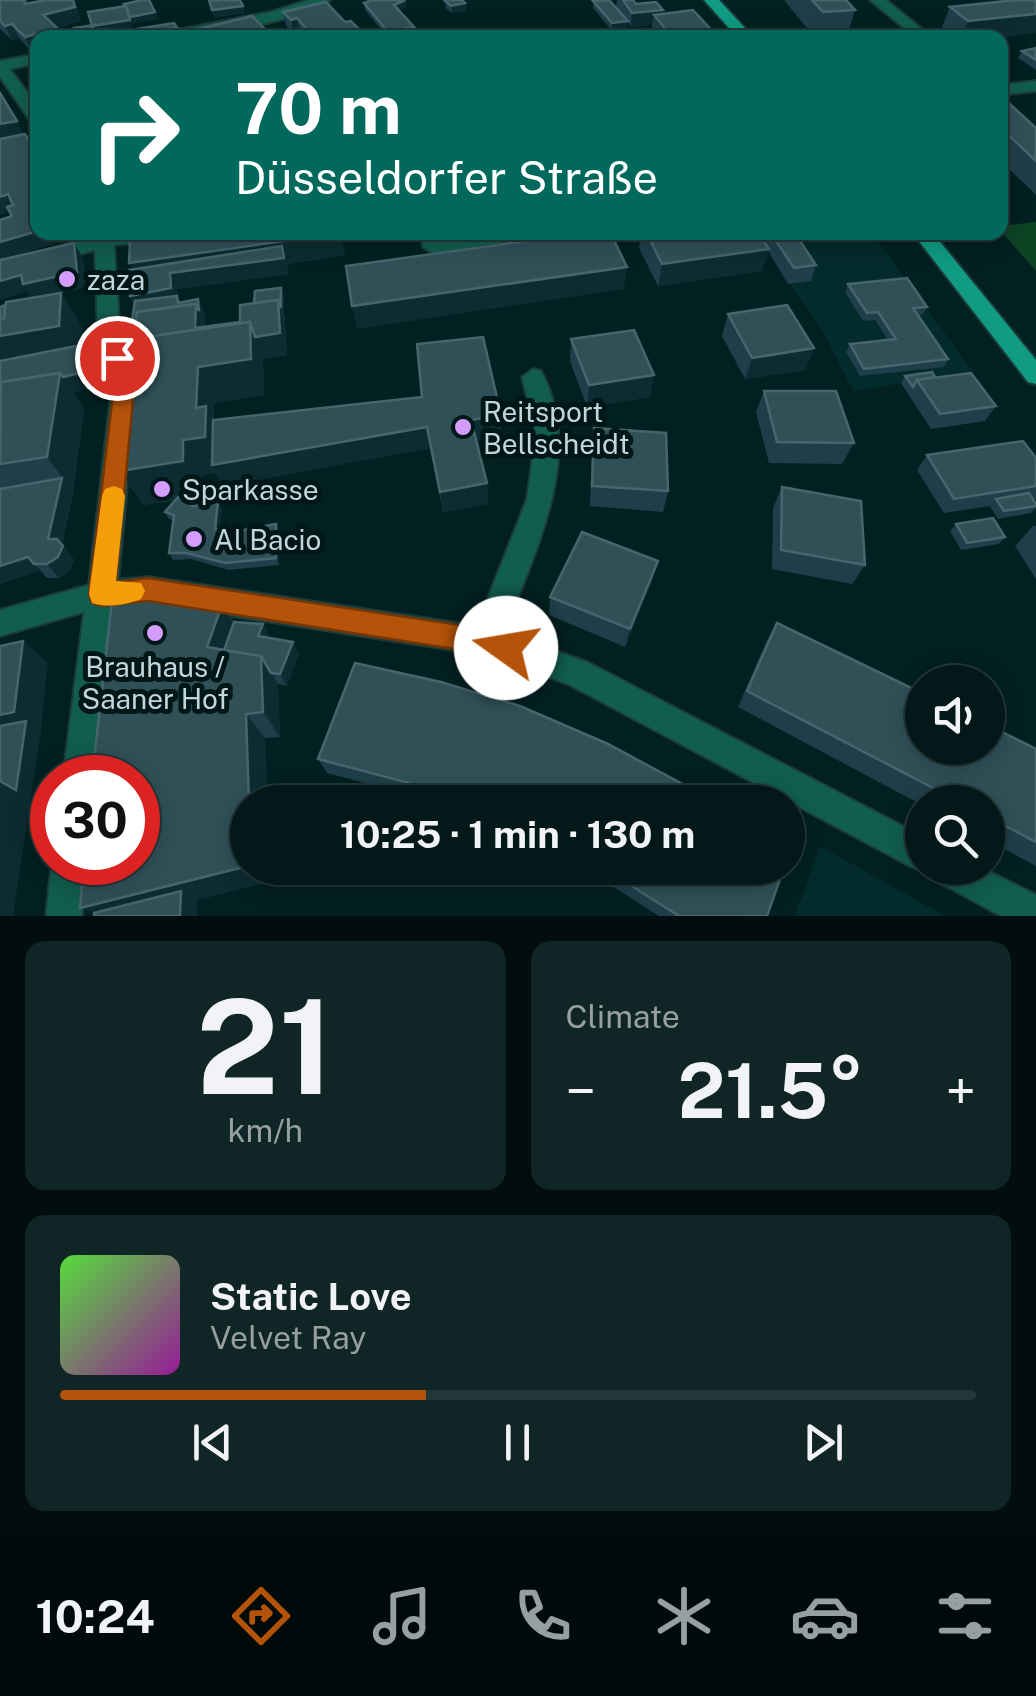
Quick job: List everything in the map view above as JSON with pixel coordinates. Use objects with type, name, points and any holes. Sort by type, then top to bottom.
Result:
[{"type":"main road","points":[[711,0],[739,30]]},
{"type":"main road","points":[[927,240],[1036,376]]},
{"type":"street","points":[[191,30],[273,16],[324,0]]},
{"type":"street","points":[[877,0],[916,30]]},
{"type":"street","points":[[30,60],[0,67],[30,108]]},
{"type":"street","points":[[1008,96],[1036,86]]},
{"type":"street","points":[[0,148],[30,142]]},
{"type":"street","points":[[0,270],[93,240]]},
{"type":"street","points":[[81,755],[125,378],[109,338],[105,240]]},
{"type":"street","points":[[432,240],[433,247],[480,240]]},
{"type":"street","points":[[486,641],[540,498],[548,434],[534,377]]},
{"type":"street","points":[[0,623],[102,594],[148,590],[486,641],[576,672],[905,845]]},
{"type":"street","points":[[64,916],[67,885]]},
{"type":"street","points":[[979,885],[1036,915]]},
{"type":"shaded area","points":[[877,240],[973,372],[853,391],[826,337],[764,246]]},
{"type":"shaded area","points":[[820,846],[945,916],[795,916]]},
{"type":"green space","points":[[1036,222],[1036,271],[1008,239],[1008,225]]},
{"type":"building","points":[[0,0],[24,0],[25,4],[73,0],[75,7],[43,15],[57,28],[30,30],[30,36],[25,37],[12,24],[5,26],[0,21]]},
{"type":"building","points":[[149,0],[155,12],[130,17],[124,4]]},
{"type":"building","points":[[209,0],[240,0],[243,6],[212,10]]},
{"type":"building","points":[[405,0],[394,5],[414,27],[386,30],[364,3]]},
{"type":"building","points":[[447,0],[462,0],[465,3],[451,6]]},
{"type":"building","points":[[609,0],[628,21],[612,23],[593,1]]},
{"type":"building","points":[[623,0],[636,4],[656,2],[663,10],[632,13]]},
{"type":"building","points":[[812,0],[846,0],[855,10],[823,12]]},
{"type":"building","points":[[1036,0],[1036,14],[968,21],[950,7]]},
{"type":"building","points":[[326,2],[345,22],[351,21],[360,30],[307,30],[297,18],[291,20],[283,12]]},
{"type":"building","points":[[126,6],[130,20],[92,26],[88,12]]},
{"type":"building","points":[[693,10],[712,30],[666,30],[654,15]]},
{"type":"building","points":[[252,16],[266,30],[200,30]]},
{"type":"building","points":[[174,23],[177,28],[159,30],[137,29]]},
{"type":"building","points":[[93,25],[94,30],[74,30]]},
{"type":"building","points":[[1036,48],[1036,60],[1022,51]]},
{"type":"building","points":[[0,93],[17,121],[0,124]]},
{"type":"building","points":[[1008,102],[1036,128],[1036,161],[1008,135]]},
{"type":"building","points":[[25,134],[30,143],[30,233],[0,242],[0,220],[12,216],[7,207],[13,205],[8,194],[0,197],[0,139]]},
{"type":"building","points":[[130,240],[291,240],[129,263]]},
{"type":"building","points":[[533,240],[614,240],[627,267],[352,306],[346,266]]},
{"type":"building","points":[[650,240],[763,240],[769,249],[662,264]]},
{"type":"building","points":[[775,240],[799,240],[816,265],[794,268]]},
{"type":"building","points":[[74,243],[77,272],[23,284],[21,275],[0,281],[0,260]]},
{"type":"building","points":[[282,246],[284,258],[170,273],[171,288],[130,296],[129,270]]},
{"type":"building","points":[[907,278],[927,307],[913,308],[948,359],[864,369],[850,344],[896,339],[878,312],[867,313],[848,284]]},
{"type":"building","points":[[281,288],[281,308],[278,300],[254,303],[255,291]]},
{"type":"building","points":[[61,293],[59,326],[0,336],[6,302]]},
{"type":"building","points":[[177,296],[178,303],[198,299],[199,311],[196,304],[137,312],[136,320],[132,320],[135,301]]},
{"type":"building","points":[[278,300],[280,333],[255,337],[250,322],[134,339],[137,312],[196,304],[195,328],[240,322],[240,305]]},
{"type":"building","points":[[787,305],[814,348],[752,358],[728,314]]},
{"type":"building","points":[[250,322],[251,359],[198,367],[196,408],[206,406],[205,437],[183,440],[183,461],[120,471],[125,340]]},
{"type":"building","points":[[634,330],[654,375],[589,385],[571,339]]},
{"type":"building","points":[[483,337],[501,415],[471,420],[487,483],[440,492],[427,427],[212,465],[213,420],[422,397],[417,344]]},
{"type":"building","points":[[81,345],[80,373],[0,385],[0,361]]},
{"type":"building","points":[[932,372],[935,377],[917,380],[913,387],[905,376]]},
{"type":"building","points":[[60,373],[47,457],[0,464],[1,382]]},
{"type":"building","points":[[971,373],[996,406],[940,414],[917,380]]},
{"type":"building","points":[[764,391],[836,391],[854,443],[777,442]]},
{"type":"building","points":[[594,428],[666,433],[668,491],[592,486]]},
{"type":"building","points":[[1023,441],[1036,458],[1036,486],[954,499],[927,455]]},
{"type":"building","points":[[62,478],[48,539],[57,539],[63,546],[58,557],[47,564],[34,564],[28,557],[0,566],[0,489]]},
{"type":"building","points":[[782,487],[861,501],[865,565],[781,550]]},
{"type":"building","points":[[1029,493],[1036,506],[1004,511],[996,499]]},
{"type":"building","points":[[178,497],[193,506],[218,503],[215,529],[233,532],[276,524],[276,558],[225,563],[169,553],[174,515],[165,512]]},
{"type":"building","points":[[993,518],[1005,537],[967,543],[956,524]]},
{"type":"building","points":[[582,532],[658,561],[630,629],[550,597]]},
{"type":"building","points":[[126,587],[222,605],[207,647],[261,656],[263,712],[246,714],[248,785],[230,785],[230,870],[80,908],[82,885],[160,885],[160,755],[95,755],[113,592]]},
{"type":"building","points":[[234,622],[263,624],[258,636],[293,642],[280,674],[271,673],[261,656],[224,650]]},
{"type":"building","points":[[777,623],[905,685],[905,765],[1005,765],[1005,734],[1036,749],[1036,842],[1005,826],[1005,785],[927,785],[747,691]]},
{"type":"building","points":[[23,641],[14,712],[0,715],[0,646]]},
{"type":"building","points":[[355,663],[441,682],[520,706],[608,744],[684,785],[417,785],[318,759]]},
{"type":"building","points":[[26,721],[16,790],[0,781],[0,726]]},
{"type":"building","points":[[630,885],[778,885],[767,916],[679,916]]},
{"type":"building","points":[[181,891],[180,916],[94,916],[94,913]]},
{"type":"slow traffic","points":[[114,496],[102,594],[132,591]]},
{"type":"place","name":"zaza","points":[[67,279]]},
{"type":"place","name":"Reitsport Bellscheidt","points":[[463,427]]},
{"type":"place","name":"Sparkasse","points":[[162,489]]},
{"type":"place","name":"Al Bacio","points":[[194,539]]},
{"type":"place","name":"Brauhaus / Saaner Hof","points":[[155,633]]},
{"type":"route","points":[[117,358],[125,378],[102,594],[148,590],[486,641],[506,648]]}]
